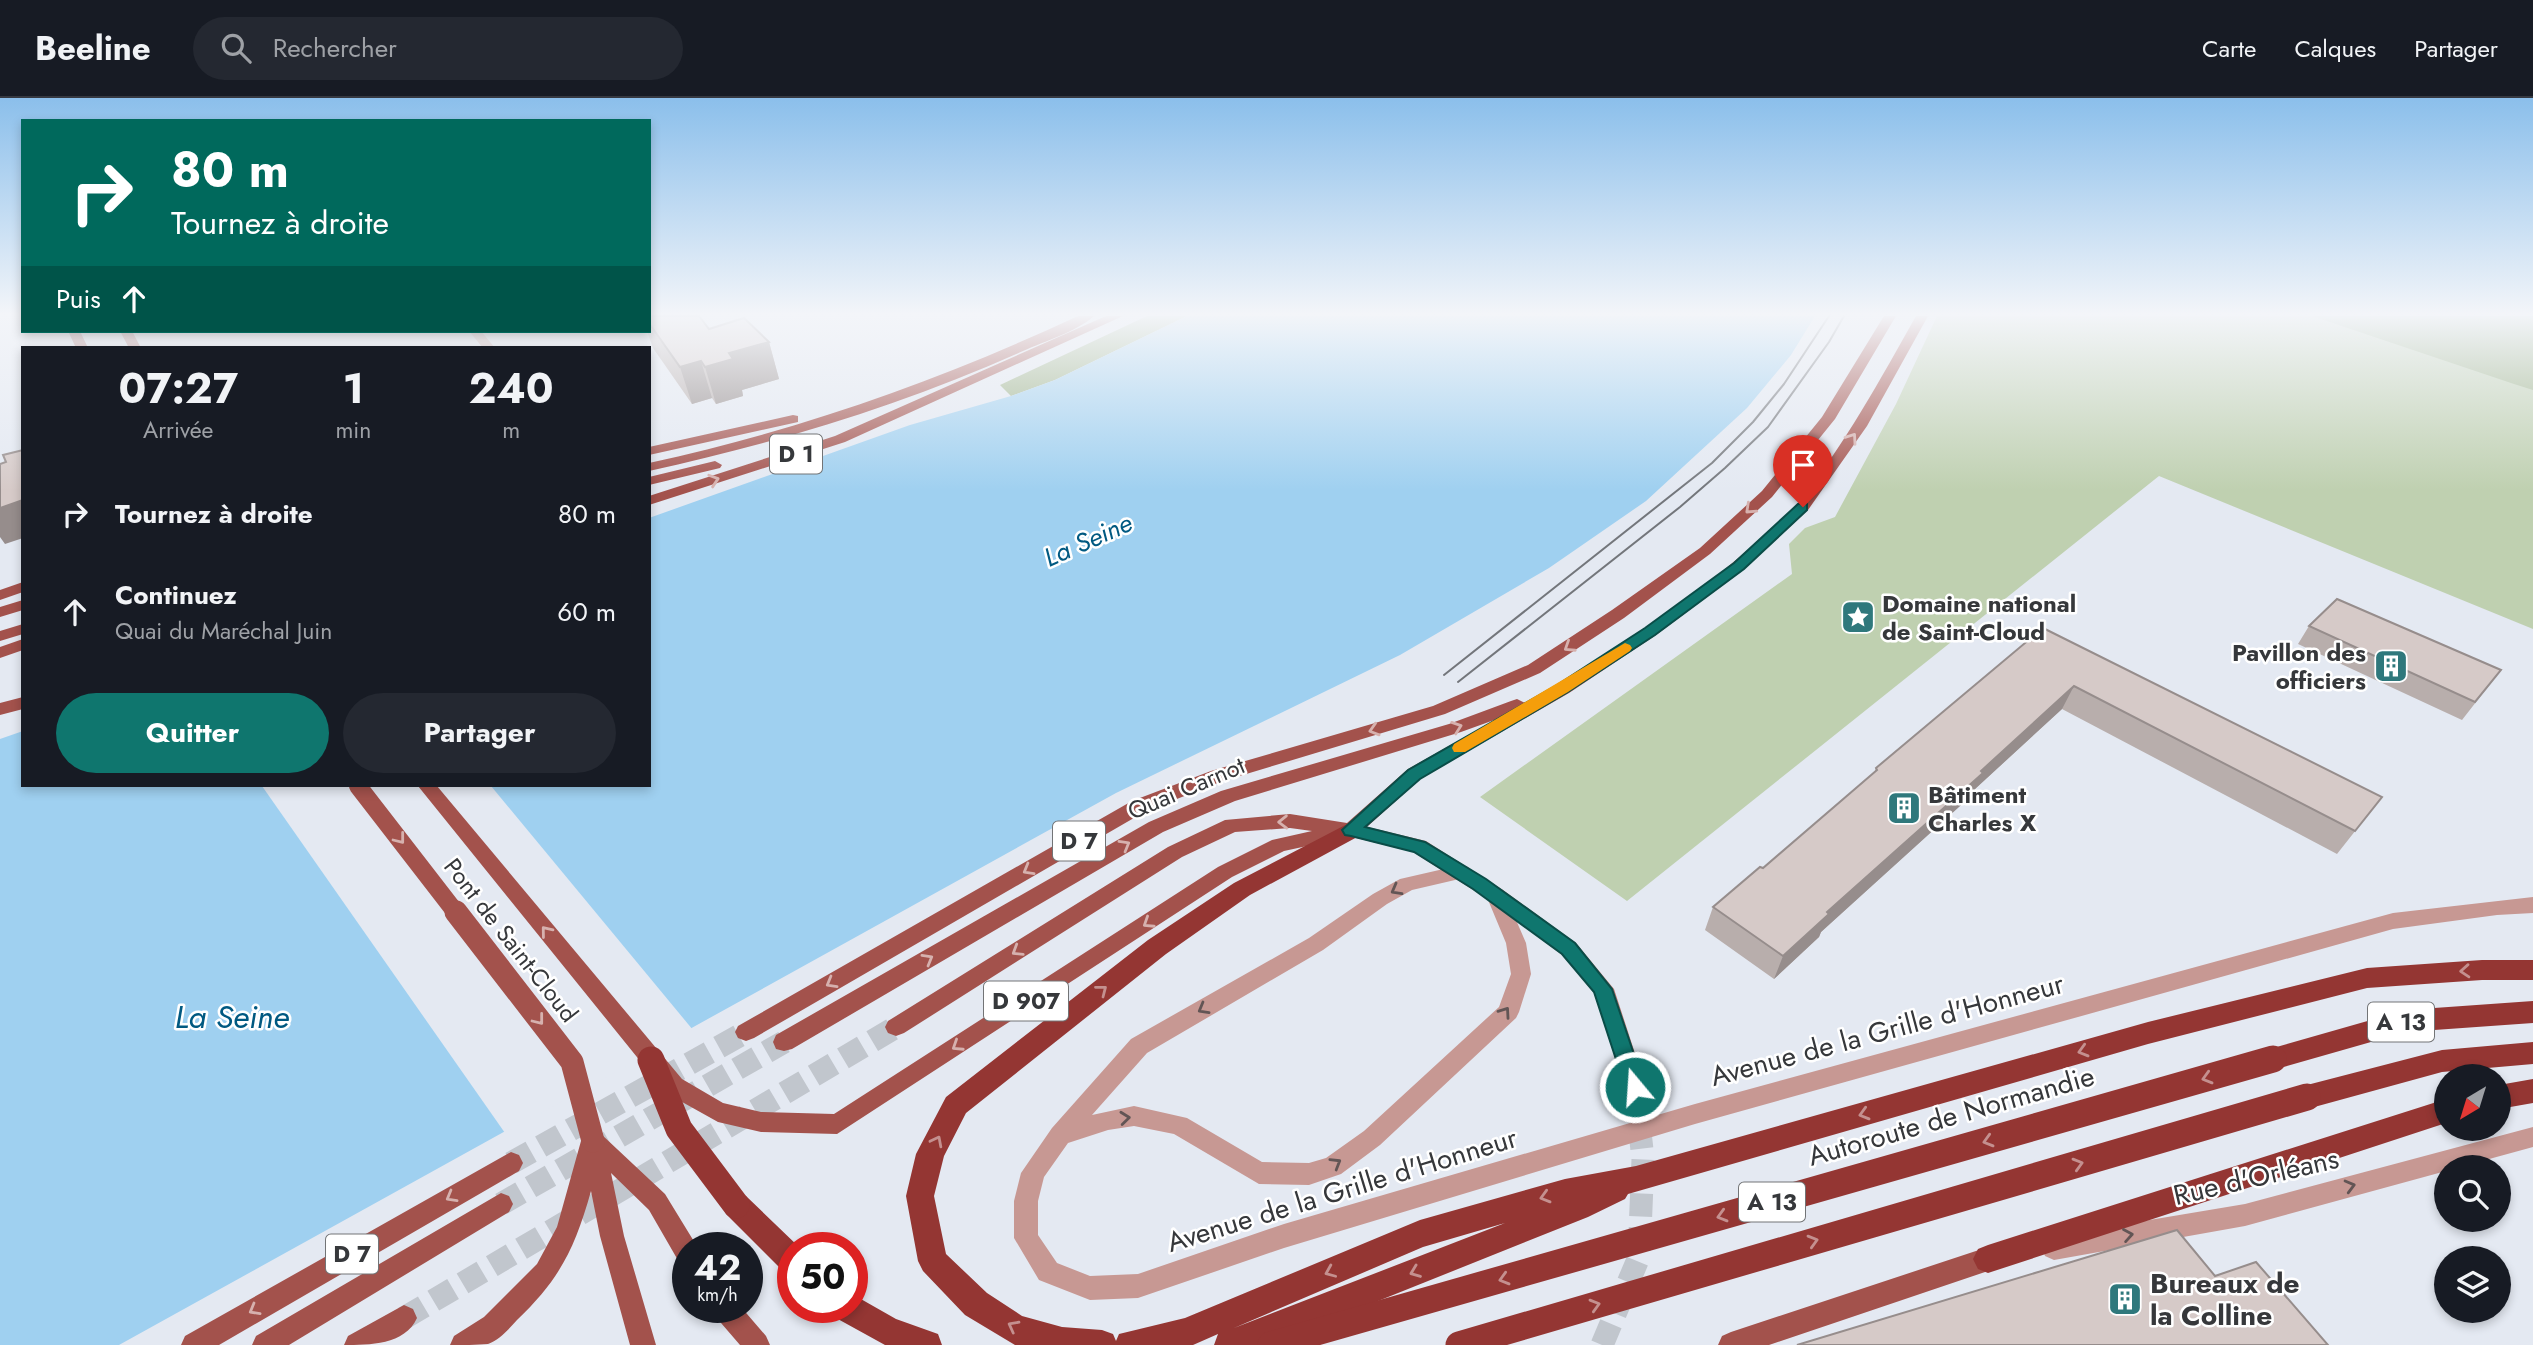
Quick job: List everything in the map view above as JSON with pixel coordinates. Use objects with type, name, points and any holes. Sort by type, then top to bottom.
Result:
[{"type":"highway","points":[[1102,1345],[1062,1342],[1016,1330],[976,1304],[933,1261],[919,1196],[930,1154],[956,1105],[1157,947],[1242,888],[1351,830]]},
{"type":"highway","points":[[1129,1345],[1185,1333],[1420,1234],[1565,1192],[1636,1179],[2148,1033],[2367,978],[2482,970],[2533,970]]},
{"type":"highway","name":"Autoroute de Normandie","points":[[1271,1345],[2406,1021],[2533,1012]]},
{"type":"highway","name":"A 13","points":[[1459,1345],[2307,1097],[2442,1061],[2533,1053]]},
{"type":"highway","points":[[651,1060],[679,1129],[736,1205],[777,1245]]},
{"type":"highway","points":[[2511,1095],[2533,1091]]},
{"type":"highway","points":[[1988,1259],[2434,1115]]},
{"type":"highway","points":[[1229,1345],[1578,1208],[1636,1179]]},
{"type":"highway","points":[[868,1319],[887,1330],[927,1345]]},
{"type":"main road","name":"D 1","points":[[651,467],[695,458],[820,424],[912,392],[953,374]]},
{"type":"main road","name":"D 1","points":[[651,500],[840,439],[989,374]]},
{"type":"main road","name":"Quai Carnot","points":[[746,1032],[1139,806],[1217,776],[1439,710],[1534,669],[1618,614],[1705,551],[1767,494],[1828,419],[1855,374]]},
{"type":"main road","name":"D 7","points":[[897,1027],[1175,852],[1233,825],[1290,821],[1351,830],[1414,774],[1563,689],[1650,631],[1739,566],[1803,507],[1860,426],[1889,374]]},
{"type":"main road","points":[[651,451],[912,392]]},
{"type":"main road","points":[[651,480],[830,432],[939,397]]},
{"type":"main road","points":[[0,594],[21,588]]},
{"type":"main road","points":[[0,612],[21,606]]},
{"type":"main road","points":[[0,636],[21,630]]},
{"type":"main road","points":[[0,653],[21,645]]},
{"type":"main road","points":[[0,662],[21,656]]},
{"type":"main road","name":"Quai Carnot","points":[[784,1042],[1156,827],[1228,796],[1455,728],[1563,689]]},
{"type":"main road","points":[[0,709],[21,703]]},
{"type":"main road","name":"Pont de Saint-Cloud","points":[[359,787],[572,1062],[593,1141],[612,1236],[643,1345]]},
{"type":"main road","name":"Pont de Saint-Cloud","points":[[428,787],[651,1060]]},
{"type":"main road","name":"D 907","points":[[651,1060],[674,1086],[718,1112],[761,1122],[837,1124],[1226,872],[1279,845],[1351,830],[1419,846],[1496,895],[1569,949],[1602,989],[1635,1087]]},
{"type":"main road","points":[[463,1345],[493,1326],[546,1272],[568,1230],[593,1141],[657,1202],[675,1232]]},
{"type":"main road","name":"D 7","points":[[194,1345],[510,1163]]},
{"type":"main road","name":"D 7","points":[[265,1345],[502,1204]]},
{"type":"main road","points":[[1731,1345],[1988,1259]]},
{"type":"main road","points":[[358,1345],[404,1318]]},
{"type":"main road","points":[[738,1323],[757,1345]]},
{"type":"street","name":"Avenue de la Grille d'Honneur","points":[[1461,872],[1432,876],[1407,884],[1380,899],[1315,944],[1139,1046],[1060,1135],[1032,1173],[1026,1201],[1026,1238],[1048,1272],[1090,1288],[1138,1286],[1283,1236],[1682,1118],[2393,921],[2497,906],[2533,905]]},
{"type":"street","name":"Avenue de la Grille d'Honneur","points":[[1060,1135],[1108,1120],[1134,1116],[1179,1125],[1259,1173],[1309,1174],[1333,1166],[1372,1138],[1508,1012],[1521,974],[1516,943],[1496,895]]},
{"type":"street","name":"Rue d'Orléans","points":[[1988,1259],[2245,1215],[2533,1137]]},
{"type":"green space","points":[[1023,374],[1067,374],[1011,396],[1000,385]]},
{"type":"green space","name":"Domaine national de Saint-Cloud","points":[[1910,374],[2533,374],[2533,629],[2159,476],[1627,901],[1480,797],[1792,574],[1789,544],[1805,528],[1835,517]]},
{"type":"green space","points":[[2485,374],[2533,374],[2533,390]]},
{"type":"water","name":"La Seine","points":[[1067,374],[1775,374],[1747,408],[1646,501],[1549,568],[1400,655],[1116,793],[119,1345],[0,1345],[0,739],[21,732],[21,787],[651,787],[651,517],[910,425],[1011,396]]},
{"type":"pier","points":[[263,787],[492,787],[693,1030],[505,1133]]},
{"type":"building","points":[[21,450],[21,501],[0,508],[0,464],[6,462],[3,455]]},
{"type":"building","points":[[2337,599],[2501,670],[2475,702],[2309,626]]},
{"type":"building","name":"Bâtiment Charles X","points":[[2043,628],[2382,797],[2355,831],[2074,686],[1981,771],[1983,773],[1827,912],[1829,914],[1783,956],[1713,907],[1760,867],[1763,868],[1877,770],[1876,768]]},
{"type":"building","name":"Bureaux de la Colline","points":[[2177,1230],[2215,1276],[2256,1262],[2328,1345],[1797,1345]]},
{"type":"tunnel","points":[[404,1318],[896,1027]]},
{"type":"tunnel","points":[[511,1163],[746,1032]]},
{"type":"tunnel","points":[[501,1204],[784,1042]]},
{"type":"tunnel","points":[[1602,1345],[1639,1257],[1643,1159],[1635,1087]]},
{"type":"tram line","points":[[1444,675],[1712,463],[1753,422],[1790,374]]},
{"type":"tram line","points":[[1458,682],[1680,507],[1725,468],[1768,427],[1806,374]]},
{"type":"slow traffic","points":[[1460,748],[1563,689],[1625,648]]},
{"type":"place","name":"Domaine national de Saint-Cloud","points":[[1858,617]]},
{"type":"place","name":"Pavillon des officiers","points":[[2391,666]]},
{"type":"place","name":"Bâtiment Charles X","points":[[1904,808]]},
{"type":"place","name":"Bureaux de la Colline","points":[[2125,1299]]},
{"type":"route","points":[[1635,1087],[1602,989],[1569,949],[1540,925],[1419,846],[1351,830],[1414,774],[1563,689],[1650,631],[1739,566],[1803,507]]}]
